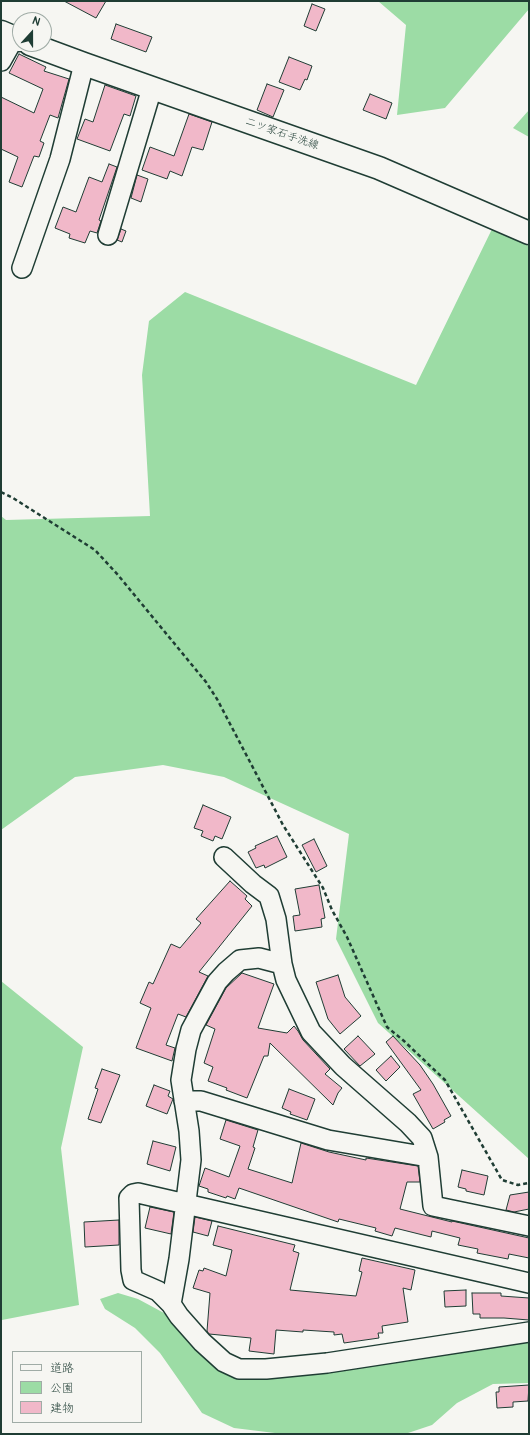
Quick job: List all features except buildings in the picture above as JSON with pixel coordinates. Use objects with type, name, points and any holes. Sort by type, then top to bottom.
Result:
[{"type":"street","points":[[1,61],[12,44]]},
{"type":"street","name":"二ツ家石手洗線","points":[[52,52],[379,168],[529,233]]},
{"type":"street","points":[[22,268],[60,159],[84,64]]},
{"type":"street","points":[[108,235],[152,88]]},
{"type":"street","points":[[224,857],[253,884],[269,896],[276,919],[282,964],[286,980],[311,1032],[343,1066],[408,1123],[422,1138],[428,1158],[433,1206],[529,1226]]},
{"type":"street","points":[[171,1304],[191,1160],[181,1080],[191,1030],[217,982],[240,960],[259,958],[282,964]]},
{"type":"street","points":[[184,1101],[201,1101],[328,1140],[428,1158]]},
{"type":"street","points":[[529,1283],[138,1193],[133,1194],[129,1198],[131,1270],[133,1280],[158,1291],[171,1304],[179,1316],[202,1342],[224,1362],[239,1369],[266,1369],[327,1363],[529,1332]]},
{"type":"path","points":[[1,492],[14,498],[95,550],[118,575],[206,682],[217,698],[283,825],[323,888],[387,1028],[404,1041],[444,1080],[502,1180],[518,1185],[529,1183]]},
{"type":"green space","points":[[378,1],[529,1],[529,9],[445,108],[397,115],[406,25]]},
{"type":"green space","points":[[529,110],[529,137],[513,128]]},
{"type":"green space","points":[[492,229],[529,246],[529,1159],[378,1023],[336,939],[349,834],[224,777],[163,765],[75,777],[1,830],[1,516],[6,520],[150,516],[142,375],[149,321],[185,292],[416,385]]},
{"type":"green space","points":[[1,981],[83,1047],[61,1148],[79,1305],[2,1320],[1,1319]]},
{"type":"green space","points":[[118,1293],[138,1299],[164,1313],[201,1353],[222,1371],[529,1340],[529,1383],[493,1384],[457,1403],[432,1425],[405,1434],[283,1434],[234,1428],[202,1413],[160,1353],[135,1328],[105,1309],[100,1299]]}]
